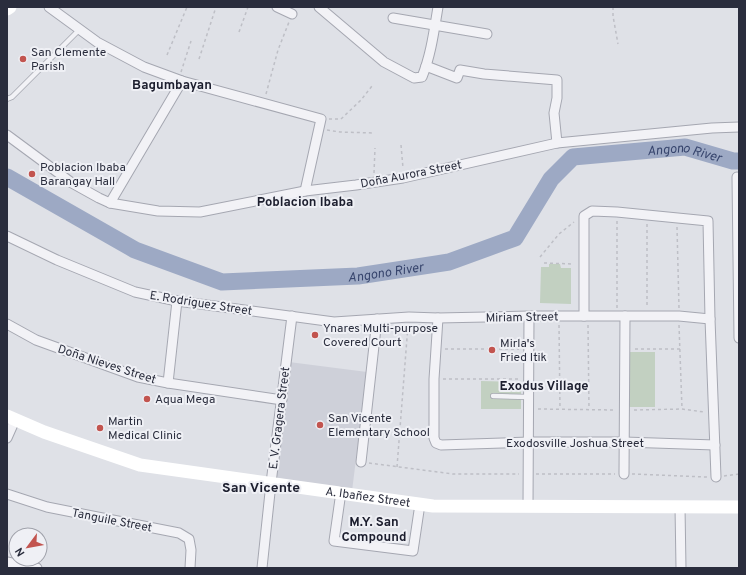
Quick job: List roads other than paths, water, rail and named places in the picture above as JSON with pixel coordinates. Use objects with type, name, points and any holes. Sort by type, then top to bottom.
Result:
[{"type":"street","points":[[49,7],[97,42],[144,67],[180,80],[264,104],[320,124],[305,191]]},
{"type":"street","points":[[277,7],[292,14]]},
{"type":"street","points":[[319,7],[384,62],[414,78],[422,78],[429,58],[438,7]]},
{"type":"street","points":[[393,18],[487,34]]},
{"type":"street","points":[[426,66],[457,78],[460,70],[484,74],[557,80],[557,98],[554,113],[557,143]]},
{"type":"street","points":[[110,203],[180,80]]},
{"type":"street","name":"Doña Aurora Street","points":[[7,135],[72,183],[110,203],[158,210],[200,212],[305,191],[375,183],[403,178],[557,143],[739,127]]},
{"type":"street","points":[[737,177],[739,338]]},
{"type":"street","points":[[586,316],[584,216],[592,211],[617,212],[708,221],[716,478]]},
{"type":"street","name":"E. Rodriguez Street","points":[[7,236],[57,260],[135,292],[177,301],[334,322]]},
{"type":"street","points":[[168,383],[177,301]]},
{"type":"street","name":"E. V. Gragera Street","points":[[262,568],[292,316]]},
{"type":"street","points":[[528,506],[529,316]]},
{"type":"street","name":"Miriam Street","points":[[334,322],[409,317],[438,318],[529,316],[679,316],[710,319]]},
{"type":"street","points":[[620,316],[625,350],[624,474]]},
{"type":"street","name":"Exodosville Joshua Street","points":[[438,318],[434,379],[434,438],[436,443],[440,445],[529,442],[624,442],[715,445]]},
{"type":"street","points":[[361,462],[377,319]]},
{"type":"street","name":"Doña Nieves Street","points":[[7,324],[36,340],[138,377],[282,400]]},
{"type":"street","points":[[7,438],[11,418]]},
{"type":"street","name":"A. Ibañez Street","points":[[11,418],[44,432],[140,465],[434,506],[739,507]]},
{"type":"street","points":[[341,492],[334,541],[413,551],[420,504]]},
{"type":"street","name":"Tanguile Street","points":[[7,494],[47,507],[179,533],[189,539],[191,550],[190,568]]},
{"type":"street","points":[[680,507],[681,568]]},
{"type":"street","points":[[7,562],[37,568]]},
{"type":"lane","points":[[7,100],[12,97],[79,30]]},
{"type":"lane","points":[[493,396],[529,397]]},
{"type":"waterway","name":"Angono River","points":[[7,177],[135,250],[222,282],[358,276],[449,262],[515,238],[551,179],[573,157],[685,147],[733,161],[739,161]]},
{"type":"place","name":"San Clemente Parish","points":[[23,59]]},
{"type":"place","name":"Poblacion Ibaba Barangay Hall","points":[[32,174]]},
{"type":"place","name":"Ynares Multi-purpose Covered Court","points":[[315,335]]},
{"type":"place","name":"Mirla's Fried Itik","points":[[492,350]]},
{"type":"place","name":"Aqua Mega","points":[[147,399]]},
{"type":"place","name":"San Vicente Elementary School","points":[[320,425]]},
{"type":"place","name":"Martin Medical Clinic","points":[[100,428]]},
{"type":"district","name":"Bagumbayan","points":[[172,84]]},
{"type":"district","name":"Poblacion Ibaba","points":[[305,201]]},
{"type":"district","name":"Exodus Village","points":[[544,385]]},
{"type":"district","name":"San Vicente","points":[[261,487]]},
{"type":"district","name":"M.Y. San Compound","points":[[374,528]]}]
